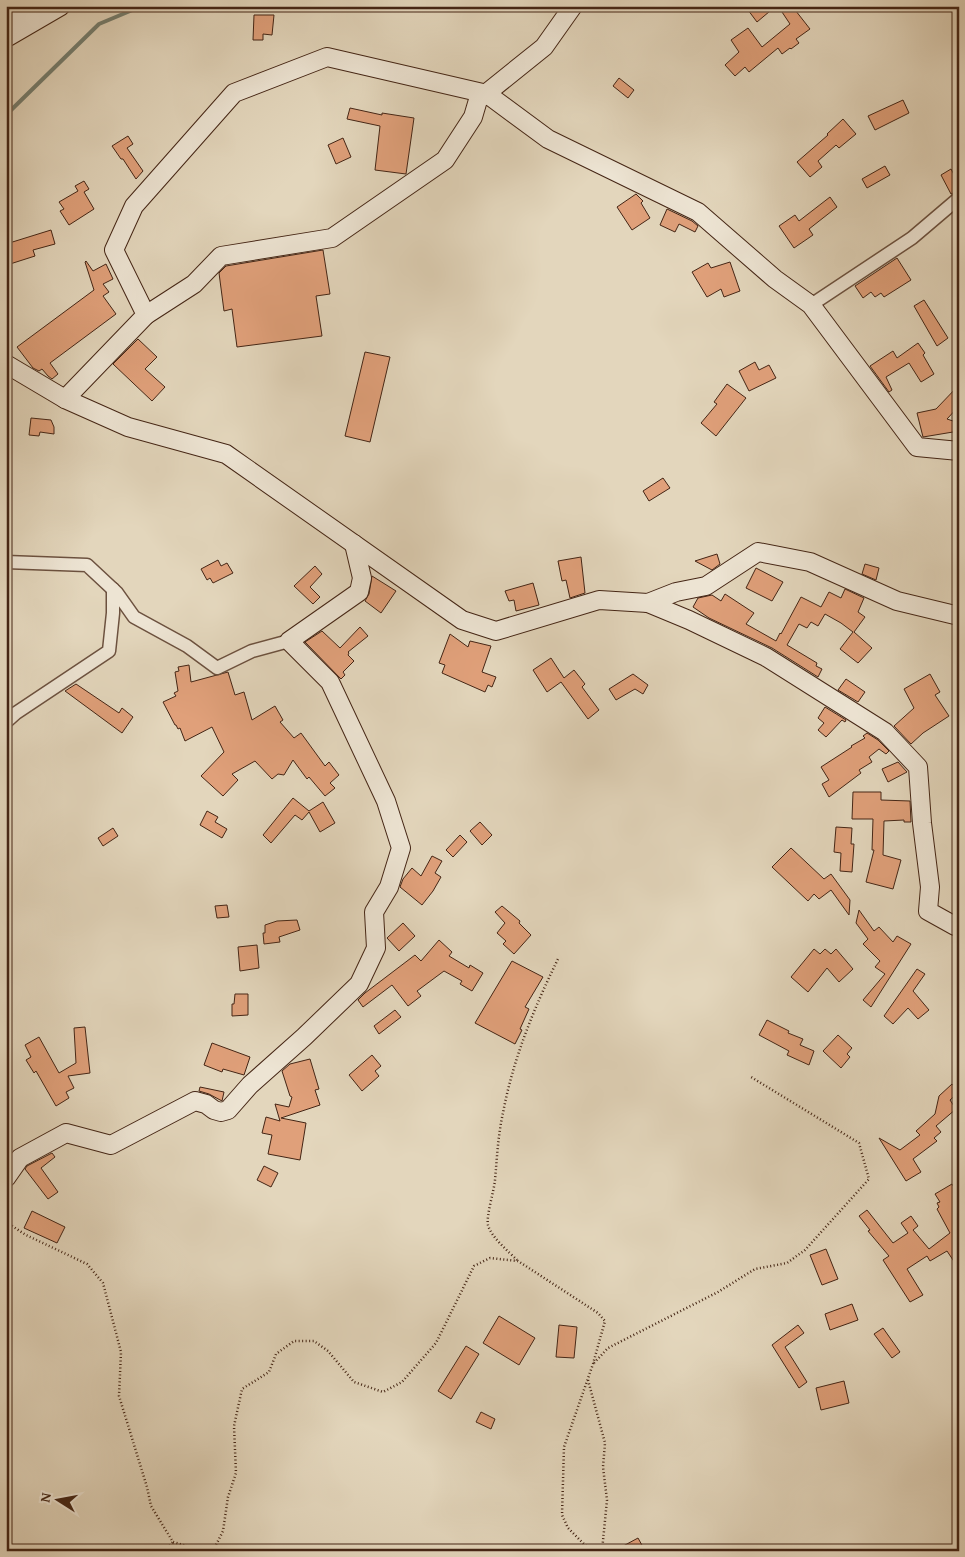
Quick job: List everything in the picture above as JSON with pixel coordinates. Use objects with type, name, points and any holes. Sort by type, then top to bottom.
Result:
[{"type":"street","points":[[6,19],[29,6]]},
{"type":"street","points":[[6,38],[61,6]]},
{"type":"street","points":[[65,399],[146,315],[194,284],[221,256],[332,238],[445,160],[473,117],[478,100],[544,47],[573,6]]},
{"type":"street","points":[[146,315],[114,250],[134,206],[234,93],[326,57],[487,94],[548,139],[698,212],[811,306],[916,447],[959,451]]},
{"type":"street","points":[[811,306],[912,238],[959,198]]},
{"type":"street","points":[[6,364],[65,399],[128,427],[226,454],[462,620],[496,631],[600,600],[648,604],[689,620],[766,657],[885,732],[918,767],[922,823],[930,887],[928,911],[955,926],[959,926]]},
{"type":"street","points":[[6,562],[87,565],[113,589],[134,616],[187,646],[217,668],[252,651],[289,641],[359,592],[362,578],[354,544]]},
{"type":"street","points":[[648,604],[676,592],[706,586],[758,552],[810,562],[897,601],[959,616]]},
{"type":"street","points":[[6,722],[109,651],[113,589]]},
{"type":"street","points":[[6,1178],[20,1158],[66,1133],[111,1145],[195,1101],[206,1104],[214,1110],[221,1112],[228,1110],[250,1085],[359,984],[376,948],[374,912],[388,887],[401,848],[386,801],[330,682],[289,641]]},
{"type":"path","points":[[558,959],[542,992],[518,1054],[503,1111],[488,1224],[491,1233],[518,1261],[598,1313],[605,1321],[593,1364],[564,1447],[562,1515],[568,1528],[591,1551]]},
{"type":"path","points":[[593,1364],[608,1348],[718,1292],[755,1269],[787,1263],[804,1250],[869,1179],[859,1143],[751,1077]]},
{"type":"path","points":[[6,1222],[26,1235],[87,1264],[103,1283],[121,1352],[119,1396],[147,1487],[150,1506],[173,1542],[203,1551]]},
{"type":"path","points":[[213,1551],[223,1531],[228,1497],[236,1473],[234,1426],[242,1389],[269,1372],[276,1354],[294,1341],[314,1340],[328,1351],[354,1382],[383,1392],[402,1382],[436,1343],[474,1266],[490,1258],[518,1261]]},
{"type":"path","points":[[587,1379],[605,1443],[603,1467],[606,1500],[602,1551]]},
{"type":"path","points":[[165,1551],[173,1542]]},
{"type":"building","points":[[745,6],[776,6],[757,22]]},
{"type":"building","points":[[778,6],[792,6],[810,29],[796,39],[799,43],[791,49],[782,54],[778,48],[749,72],[745,67],[735,76],[725,65],[739,52],[731,40],[748,28],[762,47],[790,24]]},
{"type":"building","points":[[254,15],[274,15],[272,35],[263,34],[263,40],[253,40]]},
{"type":"building","points":[[619,78],[634,90],[628,98],[613,86]]},
{"type":"building","points":[[903,100],[909,113],[875,130],[868,116]]},
{"type":"building","points":[[350,108],[382,115],[382,113],[414,118],[406,174],[375,170],[380,126],[347,119]]},
{"type":"building","points":[[843,119],[856,134],[839,148],[836,145],[818,161],[822,167],[810,177],[797,162]]},
{"type":"building","points":[[128,136],[133,144],[127,148],[143,171],[136,179],[112,146]]},
{"type":"building","points":[[343,138],[351,157],[336,164],[328,145]]},
{"type":"building","points":[[885,166],[890,175],[867,188],[862,179]]},
{"type":"building","points":[[951,169],[959,184],[959,190],[951,194],[941,175]]},
{"type":"building","points":[[84,181],[89,189],[84,192],[94,209],[69,225],[60,211],[64,209],[59,202],[78,191],[75,186]]},
{"type":"building","points":[[636,194],[643,201],[641,203],[650,218],[632,230],[617,207]]},
{"type":"building","points":[[830,197],[837,207],[809,229],[813,235],[794,248],[779,226],[795,215],[799,221]]},
{"type":"building","points":[[667,209],[692,221],[698,226],[695,232],[679,224],[675,232],[660,225]]},
{"type":"building","points":[[51,230],[55,244],[33,250],[35,256],[10,264],[6,244]]},
{"type":"building","points":[[323,250],[330,294],[316,296],[322,336],[237,347],[232,309],[224,311],[219,273],[226,266]]},
{"type":"building","points":[[897,258],[911,280],[884,297],[881,293],[875,297],[871,292],[863,298],[855,286]]},
{"type":"building","points":[[86,261],[93,271],[106,264],[113,279],[103,284],[109,292],[103,296],[116,314],[50,363],[58,374],[52,379],[42,369],[39,371],[33,368],[17,347],[94,290]]},
{"type":"building","points":[[730,262],[740,291],[724,297],[721,289],[707,297],[692,272],[708,263],[711,268]]},
{"type":"building","points":[[924,300],[948,338],[937,346],[914,306]]},
{"type":"building","points":[[138,339],[157,357],[145,369],[165,387],[152,401],[113,364]]},
{"type":"building","points":[[918,343],[925,353],[923,355],[934,374],[921,382],[909,363],[886,377],[892,390],[889,392],[870,366],[893,351],[897,358]]},
{"type":"building","points":[[365,352],[390,357],[370,442],[345,436]]},
{"type":"building","points":[[755,362],[759,370],[769,365],[776,378],[749,391],[739,371]]},
{"type":"building","points":[[727,384],[746,398],[716,436],[701,423],[717,404],[714,402]]},
{"type":"building","points":[[959,385],[959,406],[947,419],[959,423],[959,431],[923,437],[917,413],[936,409]]},
{"type":"building","points":[[31,418],[51,420],[54,434],[40,432],[39,436],[29,435]]},
{"type":"building","points":[[663,478],[670,488],[649,501],[643,491]]},
{"type":"building","points":[[717,554],[720,564],[712,570],[695,561]]},
{"type":"building","points":[[581,557],[585,593],[570,598],[566,580],[562,581],[558,561]]},
{"type":"building","points":[[218,560],[221,566],[227,563],[233,573],[213,583],[210,578],[207,580],[201,569]]},
{"type":"building","points":[[865,564],[879,568],[876,580],[862,574]]},
{"type":"building","points":[[315,566],[322,574],[310,587],[320,597],[313,604],[294,586]]},
{"type":"building","points":[[756,568],[783,582],[772,601],[746,588]]},
{"type":"building","points":[[372,576],[396,591],[381,613],[365,601],[369,594]]},
{"type":"building","points":[[533,583],[539,605],[516,611],[514,600],[509,601],[505,591]]},
{"type":"building","points":[[845,589],[864,598],[858,612],[865,617],[854,632],[872,648],[858,663],[840,649],[853,632],[841,623],[825,614],[818,626],[811,622],[807,628],[799,624],[787,645],[817,663],[816,666],[822,669],[818,677],[772,648],[709,618],[693,607],[698,598],[712,595],[721,601],[725,594],[754,613],[746,624],[776,641],[801,597],[821,607],[829,592],[841,598]]},
{"type":"building","points":[[360,627],[368,636],[348,652],[348,655],[354,661],[343,672],[345,675],[341,679],[305,642],[322,631],[340,648]]},
{"type":"building","points":[[450,634],[468,647],[470,641],[491,646],[482,672],[496,677],[492,687],[488,685],[485,692],[442,673],[445,665],[439,663]]},
{"type":"building","points":[[551,658],[564,678],[574,670],[585,684],[582,687],[599,710],[588,719],[561,682],[547,692],[533,670]]},
{"type":"building","points":[[189,665],[191,682],[228,672],[235,695],[244,692],[252,720],[275,706],[283,720],[280,722],[294,738],[301,733],[325,766],[329,762],[339,775],[330,783],[335,788],[325,796],[309,777],[307,779],[293,760],[284,775],[278,774],[272,779],[255,761],[232,774],[238,780],[223,796],[201,776],[224,752],[212,727],[185,741],[180,728],[178,729],[175,725],[163,702],[176,696],[174,693],[178,691],[175,672],[179,671],[178,667]]},
{"type":"building","points":[[633,674],[648,685],[643,694],[635,689],[616,700],[609,689]]},
{"type":"building","points":[[930,674],[940,692],[935,695],[949,716],[923,733],[911,744],[894,726],[914,708],[904,689]]},
{"type":"building","points":[[846,679],[865,692],[858,702],[838,690]]},
{"type":"building","points":[[76,684],[119,713],[122,708],[133,717],[122,733],[65,691]]},
{"type":"building","points":[[825,707],[846,720],[845,722],[842,720],[826,737],[818,730],[824,723],[818,718]]},
{"type":"building","points":[[867,733],[878,740],[889,751],[886,754],[879,749],[869,757],[872,762],[859,770],[861,773],[829,797],[822,784],[829,780],[821,767],[865,738],[863,736]]},
{"type":"building","points":[[898,762],[907,772],[888,782],[882,769]]},
{"type":"building","points":[[853,792],[881,792],[881,800],[910,801],[911,822],[904,822],[904,820],[884,821],[883,855],[901,860],[893,889],[866,882],[874,850],[872,850],[873,819],[852,819]]},
{"type":"building","points":[[293,798],[309,811],[323,802],[335,823],[320,832],[309,812],[302,820],[295,815],[271,843],[263,835]]},
{"type":"building","points":[[207,811],[218,817],[215,822],[227,829],[222,838],[200,825]]},
{"type":"building","points":[[480,822],[492,835],[482,845],[470,831]]},
{"type":"building","points":[[836,827],[852,828],[851,844],[854,844],[852,872],[840,871],[841,853],[834,852]]},
{"type":"building","points":[[113,828],[118,836],[103,846],[98,838]]},
{"type":"building","points":[[460,835],[467,842],[453,857],[446,850]]},
{"type":"building","points":[[791,848],[824,879],[831,874],[850,900],[849,915],[831,890],[819,899],[814,894],[808,901],[772,867]]},
{"type":"building","points":[[432,856],[442,861],[435,873],[441,877],[422,905],[400,887],[403,879],[412,868],[421,876]]},
{"type":"building","points":[[227,905],[229,917],[217,918],[215,906]]},
{"type":"building","points":[[502,906],[520,921],[519,923],[531,935],[514,954],[503,944],[506,941],[497,933],[505,923],[495,912]]},
{"type":"building","points":[[859,910],[874,931],[879,927],[893,942],[897,936],[911,944],[871,1007],[863,1000],[885,974],[875,967],[880,961],[863,944],[868,939],[856,923]]},
{"type":"building","points":[[297,920],[300,930],[279,937],[280,942],[264,944],[263,933],[265,933],[265,925],[277,921]]},
{"type":"building","points":[[403,923],[415,936],[399,951],[387,938]]},
{"type":"building","points":[[439,940],[452,952],[449,956],[469,968],[470,965],[483,973],[472,991],[460,984],[462,981],[444,971],[417,991],[421,996],[408,1006],[392,985],[363,1007],[358,1000],[365,993],[415,955],[421,961]]},
{"type":"building","points":[[257,945],[259,968],[240,971],[238,947]]},
{"type":"building","points":[[814,949],[820,954],[825,949],[831,954],[836,949],[853,969],[839,982],[827,968],[808,992],[791,977]]},
{"type":"building","points":[[512,961],[543,977],[525,1007],[529,1009],[515,1044],[475,1023]]},
{"type":"building","points":[[917,969],[925,974],[913,991],[929,1010],[918,1019],[908,1008],[893,1024],[884,1016]]},
{"type":"building","points":[[235,994],[248,994],[248,1015],[232,1016],[232,1004],[234,1004]]},
{"type":"building","points":[[395,1010],[401,1017],[379,1034],[374,1026]]},
{"type":"building","points":[[767,1020],[789,1031],[788,1033],[803,1039],[800,1045],[814,1051],[809,1065],[787,1055],[789,1051],[759,1035]]},
{"type":"building","points":[[85,1027],[90,1073],[68,1076],[74,1088],[66,1092],[69,1098],[56,1106],[36,1071],[34,1073],[26,1060],[31,1057],[25,1045],[39,1037],[59,1073],[76,1063],[74,1028]]},
{"type":"building","points":[[838,1035],[852,1048],[847,1054],[850,1057],[841,1068],[823,1051]]},
{"type":"building","points":[[212,1043],[250,1057],[244,1075],[223,1069],[222,1072],[204,1065]]},
{"type":"building","points":[[372,1055],[381,1066],[375,1071],[379,1076],[362,1091],[349,1075]]},
{"type":"building","points":[[310,1059],[319,1089],[315,1090],[320,1105],[281,1118],[306,1123],[300,1160],[268,1154],[272,1135],[262,1133],[266,1117],[280,1121],[275,1104],[289,1107],[292,1097],[290,1096],[282,1071],[290,1064]]},
{"type":"building","points":[[952,1084],[959,1092],[950,1100],[956,1109],[936,1126],[941,1132],[934,1138],[937,1141],[913,1159],[921,1172],[906,1181],[879,1138],[900,1150],[920,1135],[916,1131],[935,1114],[939,1096]]},
{"type":"building","points":[[200,1087],[224,1092],[222,1101],[199,1091]]},
{"type":"building","points":[[52,1153],[55,1157],[41,1168],[58,1192],[48,1199],[25,1169],[27,1166]]},
{"type":"building","points":[[264,1166],[278,1173],[271,1187],[257,1180]]},
{"type":"building","points":[[952,1184],[959,1196],[959,1269],[947,1251],[930,1261],[927,1256],[907,1269],[923,1295],[910,1302],[883,1260],[889,1256],[868,1231],[870,1230],[859,1216],[867,1210],[893,1243],[908,1233],[901,1223],[911,1216],[918,1226],[913,1230],[929,1249],[950,1233],[937,1209],[939,1207],[937,1203],[940,1202],[935,1194]]},
{"type":"building","points":[[32,1211],[65,1227],[57,1243],[24,1228]]},
{"type":"building","points":[[826,1249],[838,1279],[822,1285],[810,1255]]},
{"type":"building","points":[[852,1304],[858,1320],[830,1330],[825,1314]]},
{"type":"building","points":[[499,1316],[535,1338],[519,1365],[483,1343]]},
{"type":"building","points":[[559,1325],[577,1327],[574,1358],[556,1357]]},
{"type":"building","points":[[798,1325],[804,1333],[785,1347],[807,1382],[799,1388],[772,1345]]},
{"type":"building","points":[[883,1328],[900,1352],[892,1358],[874,1334]]},
{"type":"building","points":[[466,1346],[479,1354],[451,1399],[438,1391]]},
{"type":"building","points":[[844,1381],[849,1403],[821,1410],[816,1388]]},
{"type":"building","points":[[481,1412],[495,1419],[491,1429],[476,1422]]},
{"type":"building","points":[[638,1538],[643,1547],[635,1551],[614,1551]]},
{"type":"waterway","points":[[6,115],[99,24],[142,6]]}]
